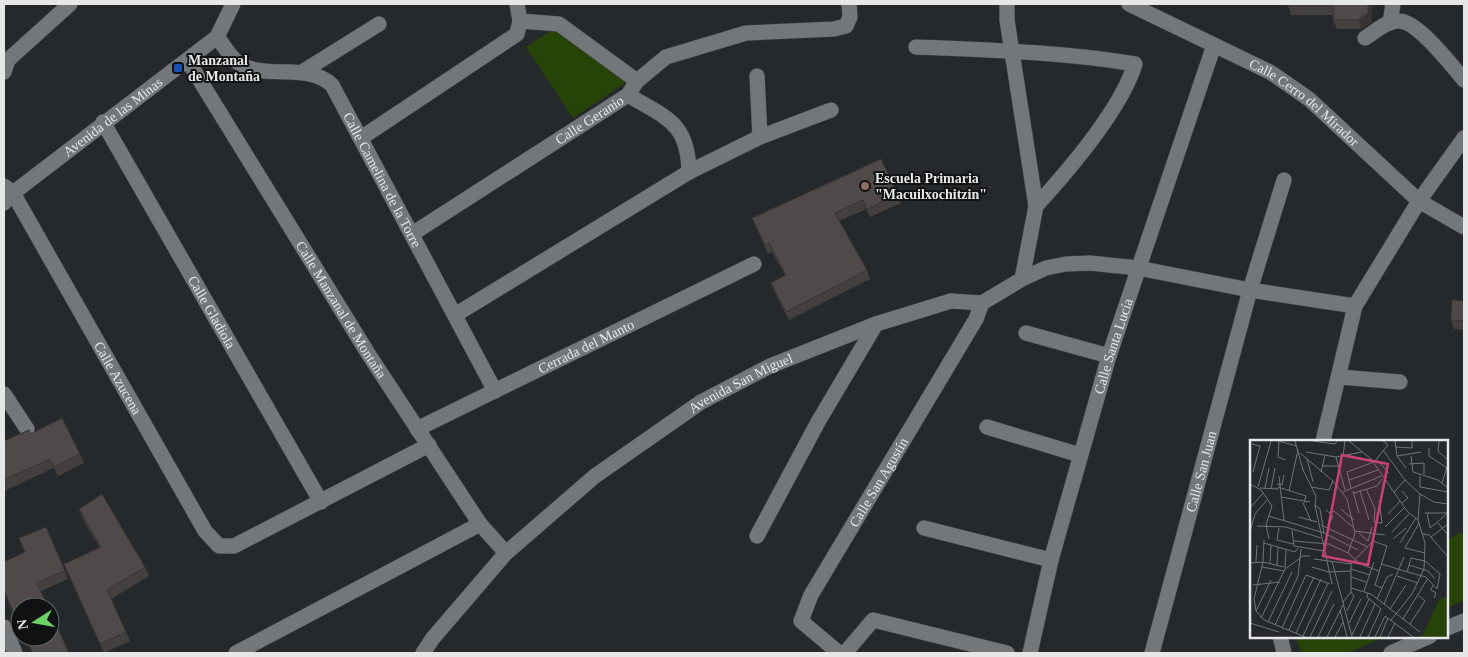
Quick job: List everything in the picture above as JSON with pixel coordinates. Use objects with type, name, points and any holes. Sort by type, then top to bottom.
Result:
[{"type":"street","points":[[4,72],[8,60],[70,4]]},
{"type":"street","name":"Avenida de las Minas","points":[[7,194],[217,37],[233,4]]},
{"type":"street","points":[[361,138],[517,34],[520,21],[517,4]]},
{"type":"street","name":"Calle Geranio","points":[[412,234],[628,95],[637,81],[666,57],[746,33],[834,29],[846,26],[850,17],[849,4]]},
{"type":"street","points":[[1006,4],[1036,206],[1022,278]]},
{"type":"street","name":"Calle Cerro del Mirador","points":[[1130,4],[1270,72],[1309,99],[1419,201],[1464,227]]},
{"type":"street","points":[[1390,22],[1393,4]]},
{"type":"street","points":[[520,21],[559,24],[637,81]]},
{"type":"street","points":[[1365,38],[1390,22],[1400,21],[1410,24],[1432,44],[1464,80]]},
{"type":"street","points":[[302,72],[379,24]]},
{"type":"street","name":"Calle Camelina de la Torre","points":[[217,37],[237,62],[251,69],[302,72],[323,77],[332,85],[495,390]]},
{"type":"street","name":"Calle Santa Lucía","points":[[1030,653],[1051,560],[1109,356],[1214,46]]},
{"type":"street","points":[[916,47],[1013,52],[1135,64],[1131,78],[1106,118],[1062,177],[1036,206]]},
{"type":"street","name":"Calle Manzanal de Montaña","points":[[188,60],[295,237],[418,429],[480,524],[506,553]]},
{"type":"street","points":[[757,76],[760,137]]},
{"type":"street","points":[[628,95],[670,120],[682,132],[689,154],[689,172]]},
{"type":"street","points":[[455,315],[689,172],[760,137],[831,110]]},
{"type":"street","name":"Calle Gladiola","points":[[103,122],[321,502]]},
{"type":"street","points":[[1324,440],[1355,306],[1419,201],[1464,138]]},
{"type":"street","points":[[1250,290],[1284,180]]},
{"type":"street","name":"Calle Azucena","points":[[7,194],[205,531],[219,546],[234,546],[321,502]]},
{"type":"street","points":[[982,303],[1022,278],[1046,268],[1066,264],[1090,263],[1138,268],[1250,290],[1355,306]]},
{"type":"street","name":"Cerrada del Manto","points":[[418,429],[754,264]]},
{"type":"street","name":"Calle San Juan","points":[[1152,653],[1250,290]]},
{"type":"street","name":"Avenida San Miguel","points":[[423,653],[433,638],[506,553],[596,476],[701,402],[770,366],[876,324],[951,301],[982,303]]},
{"type":"street","name":"Calle San Agustín","points":[[840,653],[801,621],[812,595],[976,319],[982,303]]},
{"type":"street","points":[[757,536],[818,422],[876,324]]},
{"type":"street","points":[[1026,333],[1109,356]]},
{"type":"street","points":[[1340,377],[1400,382]]},
{"type":"street","points":[[4,394],[27,429]]},
{"type":"street","points":[[987,427],[1080,455]]},
{"type":"street","points":[[321,502],[429,444]]},
{"type":"street","points":[[236,653],[480,524]]},
{"type":"street","points":[[924,528],[1051,560]]},
{"type":"street","points":[[845,653],[873,620],[1007,653]]},
{"type":"street","points":[[1448,628],[1464,621]]},
{"type":"street","points":[[4,627],[10,645]]},
{"type":"street","points":[[1280,637],[1284,653]]},
{"type":"street","points":[[1393,653],[1428,637]]},
{"type":"green space","points":[[559,26],[628,81],[573,118],[526,47]]},
{"type":"green space","points":[[1464,531],[1464,600],[1448,608],[1448,539]]},
{"type":"green space","points":[[1296,637],[1384,637],[1348,653],[1300,653]]},
{"type":"building","points":[[1288,4],[1368,4],[1368,13],[1358,20],[1333,20],[1334,6],[1288,6]]},
{"type":"building","points":[[881,159],[898,195],[867,209],[863,200],[835,213],[867,270],[786,312],[771,283],[786,275],[769,243],[765,245],[752,218]]},
{"type":"building","points":[[1452,300],[1464,301],[1464,321],[1451,320]]},
{"type":"building","points":[[62,418],[80,454],[54,467],[50,459],[4,480],[4,441],[29,430],[31,434]]},
{"type":"building","points":[[102,494],[145,567],[107,590],[126,632],[100,644],[64,564],[101,547],[79,509]]},
{"type":"building","points":[[46,527],[65,571],[37,583],[43,597],[10,597],[10,604],[4,591],[4,562],[25,552],[19,538]]},
{"type":"building","points":[[60,633],[69,653],[33,653],[30,647],[60,647]]},
{"type":"place","name":"Manzanal de Montaña","points":[[178,68]]},
{"type":"place","name":"Escuela Primaria \"Macuilxochitzin\"","points":[[865,186]]}]
